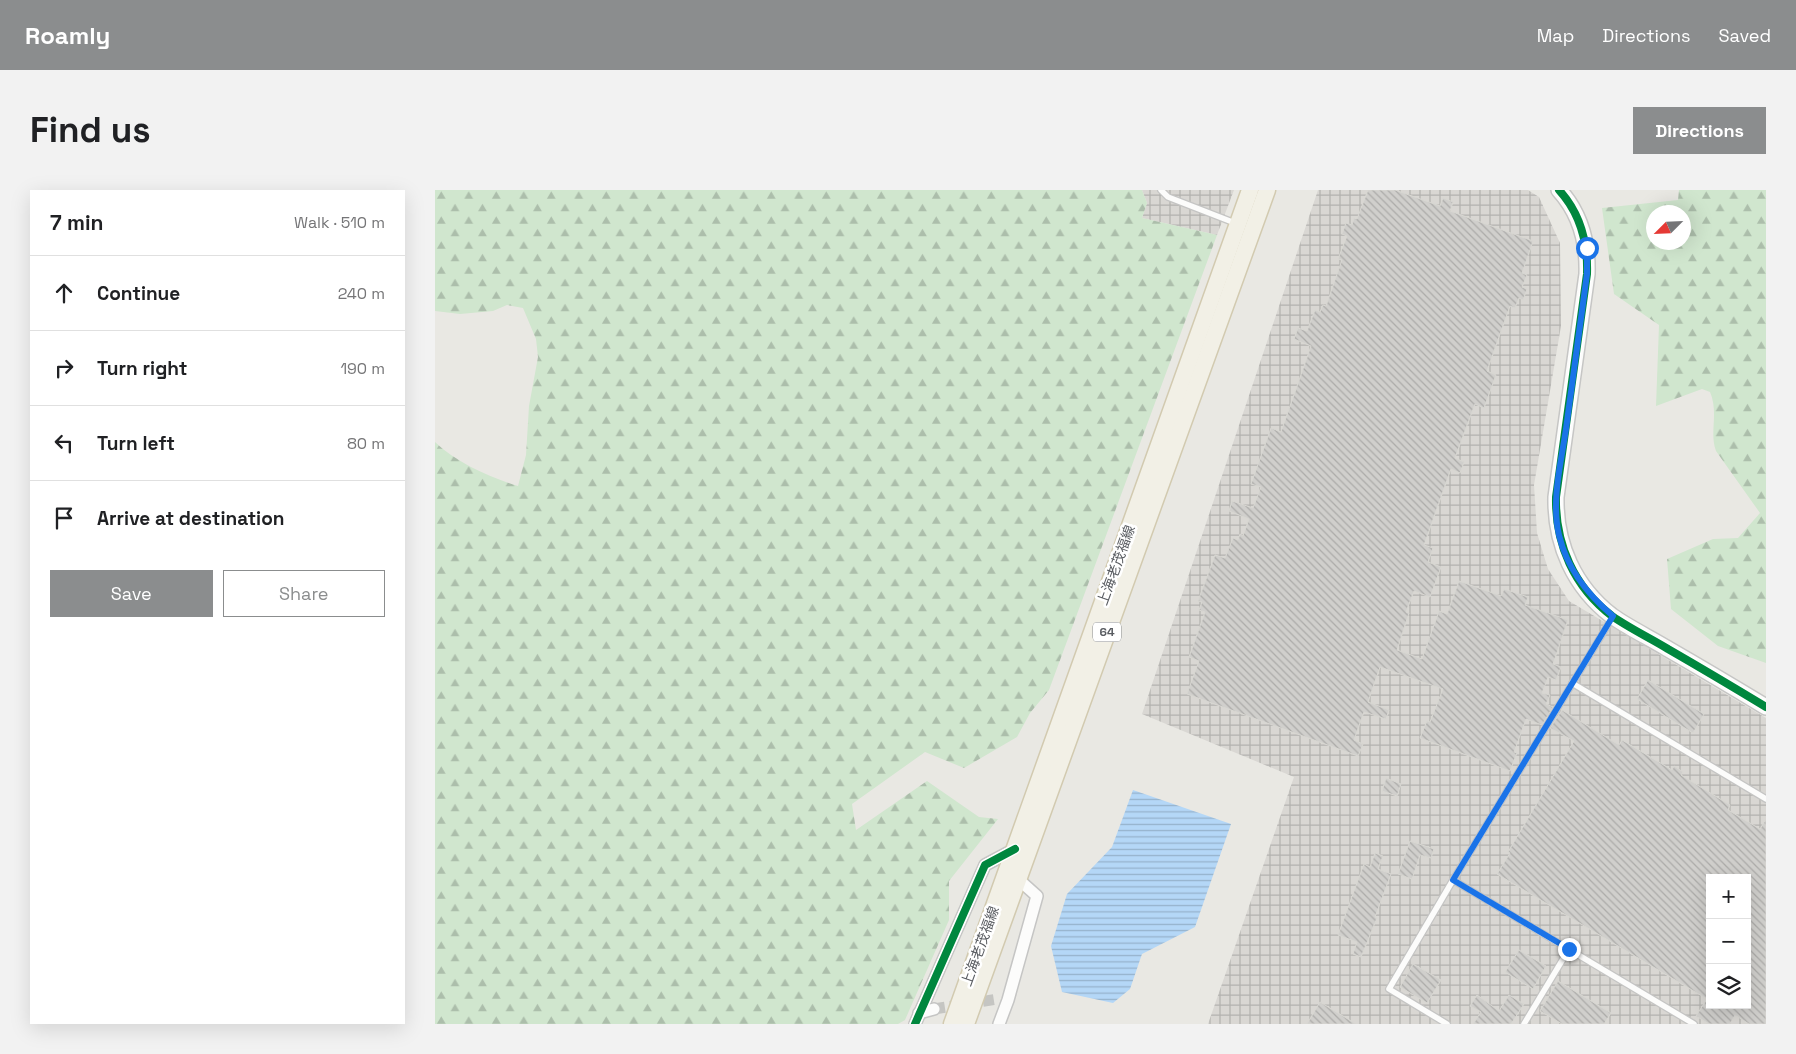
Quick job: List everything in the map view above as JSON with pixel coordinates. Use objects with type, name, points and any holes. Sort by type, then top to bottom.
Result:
[{"type":"main road","name":"上海老茂福線","points":[[952,1024],[1250,190]]},
{"type":"main road","name":"上海老茂福線","points":[[967,1024],[1267,190]]},
{"type":"street","points":[[1559,190],[1571,206],[1581,228],[1587,248],[1588,260],[1557,497],[1557,526],[1564,552],[1577,578],[1593,598],[1613,616],[1766,707]]},
{"type":"street","points":[[917,1019],[985,865],[1015,849]]},
{"type":"street","points":[[999,1024],[1003,1000],[1037,896],[1018,879]]},
{"type":"street","points":[[917,1019],[934,1010]]},
{"type":"lane","points":[[1161,190],[1168,197],[1237,224]]},
{"type":"lane","points":[[1447,1024],[1389,989],[1613,616]]},
{"type":"lane","points":[[1572,683],[1766,799]]},
{"type":"lane","points":[[1453,880],[1694,1024]]},
{"type":"lane","points":[[1524,1024],[1569,949]]},
{"type":"shaded area","points":[[1142,190],[1234,190],[1217,235],[1142,218],[1147,203]]},
{"type":"shaded area","points":[[1318,190],[1528,190],[1539,197],[1560,243],[1561,326],[1534,485],[1537,533],[1548,569],[1569,601],[1766,718],[1766,1024],[1208,1024],[1294,777],[1142,714]]},
{"type":"green space","points":[[435,190],[1142,190],[1147,203],[1142,218],[1217,235],[1049,690],[1030,713],[1017,737],[964,768],[925,752],[852,804],[856,830],[927,781],[979,817],[998,819],[949,881],[949,920],[905,1020],[898,1024],[435,1024],[435,442],[453,456],[474,468],[518,486],[526,455],[529,406],[538,357],[536,339],[523,308],[507,305],[493,311],[460,314],[435,311]]},
{"type":"green space","points":[[1679,190],[1766,190],[1766,663],[1718,646],[1671,609],[1667,559],[1713,539],[1738,538],[1760,513],[1716,451],[1713,437],[1714,408],[1710,392],[1702,389],[1656,406],[1659,325],[1614,294],[1602,208],[1678,200]]},
{"type":"water","points":[[1133,790],[1231,824],[1195,927],[1142,954],[1130,989],[1113,1003],[1062,992],[1051,946],[1067,894],[1112,847]]},
{"type":"building","points":[[1368,190],[1395,190],[1440,206],[1443,198],[1453,202],[1450,211],[1533,241],[1522,273],[1527,275],[1522,287],[1527,289],[1523,300],[1519,298],[1515,308],[1510,306],[1487,371],[1496,375],[1484,408],[1475,404],[1455,458],[1464,462],[1460,473],[1451,469],[1424,545],[1433,548],[1428,562],[1441,567],[1430,597],[1414,591],[1406,612],[1409,613],[1397,650],[1422,659],[1439,611],[1447,614],[1459,581],[1501,596],[1504,589],[1528,597],[1525,605],[1568,620],[1553,664],[1561,667],[1556,680],[1548,677],[1542,693],[1550,695],[1546,704],[1553,707],[1542,725],[1526,719],[1514,752],[1517,753],[1510,771],[1420,738],[1427,721],[1430,722],[1443,689],[1380,667],[1368,702],[1389,710],[1386,719],[1364,712],[1354,740],[1363,744],[1358,756],[1187,694],[1199,661],[1189,657],[1205,612],[1199,610],[1202,602],[1198,601],[1215,555],[1225,558],[1233,538],[1238,540],[1240,534],[1243,536],[1249,519],[1229,511],[1232,501],[1253,508],[1261,487],[1251,484],[1271,428],[1281,432],[1311,346],[1294,339],[1298,328],[1307,331],[1315,310],[1320,312],[1323,305],[1326,306],[1342,260],[1338,259],[1347,236],[1342,234],[1346,223],[1352,225],[1354,218],[1357,219]]},
{"type":"building","points":[[1648,680],[1704,714],[1693,733],[1637,699]]},
{"type":"building","points":[[1562,710],[1619,745],[1622,740],[1672,770],[1674,766],[1683,772],[1681,775],[1730,805],[1728,810],[1760,829],[1766,819],[1766,1024],[1749,1024],[1735,1015],[1730,1024],[1709,1024],[1696,1016],[1706,1001],[1706,1009],[1751,1009],[1751,874],[1706,874],[1706,998],[1497,874],[1510,853],[1508,852],[1574,741],[1550,728]]},
{"type":"building","points":[[1386,778],[1401,784],[1397,796],[1382,791]]},
{"type":"building","points":[[1410,841],[1434,849],[1431,858],[1420,855],[1412,879],[1398,874]]},
{"type":"building","points":[[1375,853],[1383,856],[1378,869],[1391,874],[1375,917],[1377,918],[1361,957],[1353,954],[1357,942],[1338,935],[1364,864],[1370,867]]},
{"type":"building","points":[[1519,950],[1546,966],[1533,989],[1505,972]]},
{"type":"building","points":[[1413,964],[1441,980],[1427,1003],[1400,987]]},
{"type":"building","points":[[1558,981],[1611,1013],[1604,1024],[1562,1024],[1540,1011]]},
{"type":"building","points":[[1477,995],[1499,1011],[1509,995],[1524,1004],[1511,1024],[1473,1024],[1481,1012],[1470,1006]]},
{"type":"building","points":[[1320,1002],[1356,1024],[1307,1024]]},
{"type":"tunnel","points":[[934,1009],[998,999]]},
{"type":"cycle path","points":[[1559,190],[1572,208],[1581,229],[1587,262],[1587,274],[1556,497],[1559,531],[1569,563],[1587,592],[1612,616],[1766,707]]},
{"type":"cycle path","points":[[915,1024],[985,865],[1015,849]]},
{"type":"route","points":[[1569,949],[1453,880],[1613,616],[1585,589],[1570,566],[1559,537],[1556,516],[1560,469],[1587,274],[1587,248]]}]
